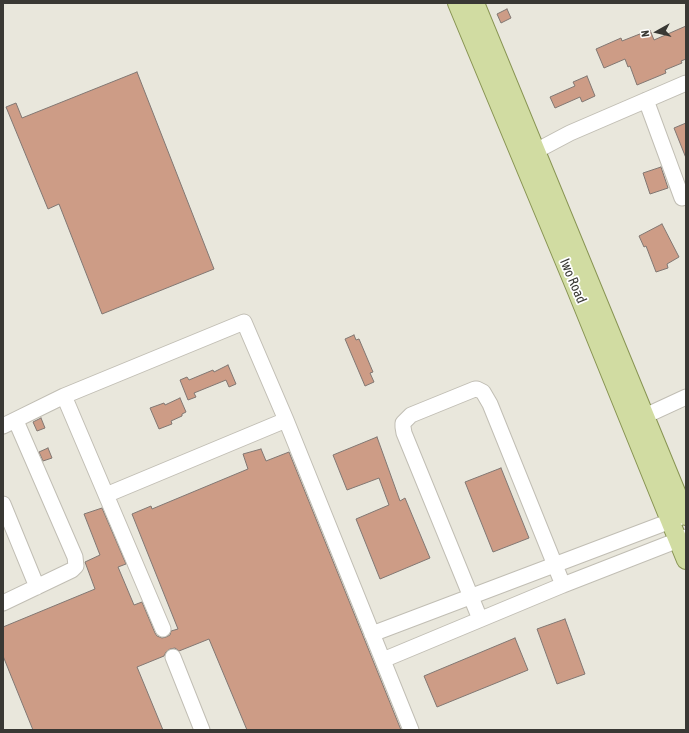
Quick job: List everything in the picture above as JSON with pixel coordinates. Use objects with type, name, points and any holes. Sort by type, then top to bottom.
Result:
[{"type":"main road","name":"Iwo Road","points":[[457,3],[516,124],[536,151],[645,416],[681,518],[682,538],[686,560]]},
{"type":"main road","name":"Iwo Road","points":[[475,3],[516,124],[576,289],[681,518]]},
{"type":"street","points":[[536,151],[570,133],[686,83]]},
{"type":"street","points":[[646,100],[682,198]]},
{"type":"street","points":[[3,603],[72,570],[76,566],[76,561],[10,424],[64,396],[244,322],[286,420],[411,730]]},
{"type":"street","points":[[480,619],[404,433],[403,427],[403,423],[411,416],[475,389],[483,392],[490,404],[563,584]]},
{"type":"street","points":[[64,396],[163,629]]},
{"type":"street","points":[[645,416],[686,397]]},
{"type":"street","points":[[106,495],[286,420]]},
{"type":"street","points":[[3,504],[37,587]]},
{"type":"street","points":[[372,634],[555,564],[681,518]]},
{"type":"street","points":[[383,660],[563,584],[682,538]]},
{"type":"street","points":[[172,657],[202,730]]},
{"type":"building","points":[[507,9],[511,18],[501,23],[497,14]]},
{"type":"building","points":[[686,26],[686,59],[681,61],[682,63],[665,70],[666,73],[637,85],[630,66],[628,67],[625,59],[604,68],[596,49],[621,38],[622,41],[650,30],[654,40]]},
{"type":"building","points":[[137,72],[214,269],[102,314],[59,204],[48,209],[6,107],[16,103],[22,118]]},
{"type":"building","points":[[587,76],[595,96],[582,102],[580,97],[555,108],[550,97],[575,86],[573,82]]},
{"type":"building","points":[[686,123],[686,158],[674,128]]},
{"type":"building","points":[[661,167],[668,188],[650,194],[643,173]]},
{"type":"building","points":[[662,224],[679,257],[667,264],[668,268],[656,272],[646,246],[644,247],[639,236]]},
{"type":"building","points":[[354,335],[356,340],[359,339],[373,372],[370,373],[374,382],[365,386],[345,339]]},
{"type":"building","points":[[228,365],[236,384],[229,387],[226,380],[194,393],[196,397],[188,400],[180,380],[187,377],[189,380],[213,370],[214,372]]},
{"type":"building","points":[[180,398],[186,412],[182,414],[182,416],[171,421],[172,424],[159,429],[150,408],[164,403],[165,405]]},
{"type":"building","points":[[41,418],[45,428],[37,431],[33,422]]},
{"type":"building","points":[[377,437],[400,501],[405,498],[430,558],[380,579],[356,519],[389,505],[379,478],[347,490],[333,455]]},
{"type":"building","points":[[48,448],[52,458],[43,461],[39,452]]},
{"type":"building","points":[[261,449],[266,461],[289,452],[401,730],[247,730],[209,639],[179,651],[175,648],[170,649],[164,656],[137,667],[163,730],[33,730],[3,656],[3,627],[95,589],[85,562],[100,555],[84,514],[102,508],[126,564],[118,567],[134,605],[142,602],[157,636],[162,638],[166,637],[170,635],[171,631],[178,629],[132,514],[151,506],[152,509],[248,469],[243,454]]},
{"type":"building","points":[[501,468],[529,538],[493,552],[465,482]]},
{"type":"building","points":[[565,619],[585,674],[557,684],[537,629]]},
{"type":"building","points":[[515,638],[528,670],[437,707],[424,676]]}]
